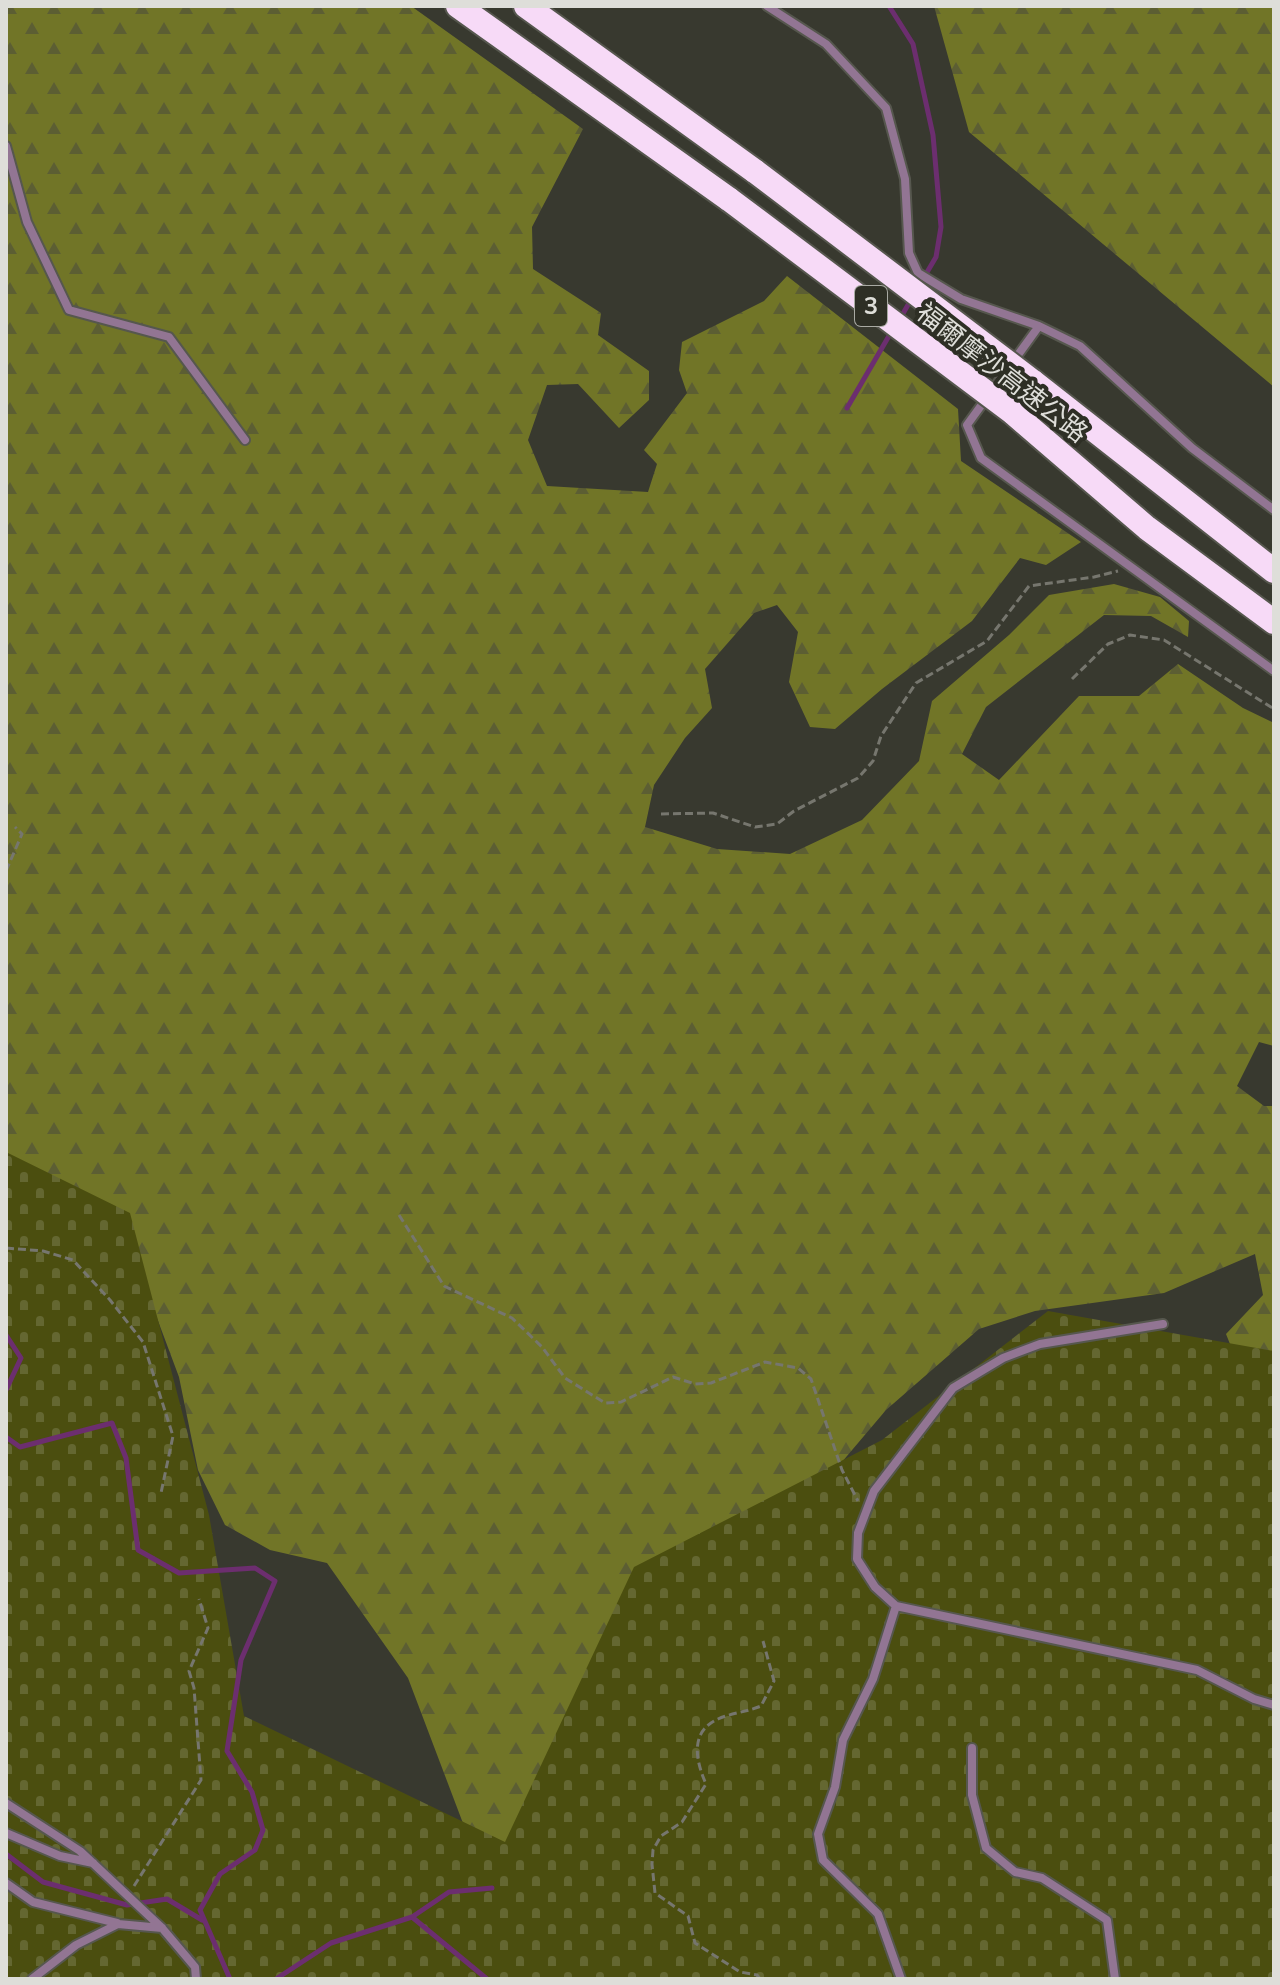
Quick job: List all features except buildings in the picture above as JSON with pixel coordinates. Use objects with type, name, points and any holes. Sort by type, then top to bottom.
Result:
[{"type":"highway","name":"福爾摩沙高速公路","points":[[458,6],[730,200],[1012,412],[1147,528],[1274,622]]},
{"type":"highway","name":"福爾摩沙高速公路","points":[[526,6],[756,172],[1032,381],[1274,571]]},
{"type":"lane","points":[[767,6],[826,44],[886,108],[905,179],[909,253],[918,273],[961,299],[1039,326],[1080,346],[1192,448],[1274,510]]},
{"type":"lane","points":[[6,146],[27,222],[69,310],[169,337],[245,440]]},
{"type":"lane","points":[[1039,326],[967,425],[981,458],[1274,671]]},
{"type":"lane","points":[[1163,1324],[1040,1344],[1003,1358],[953,1388],[874,1491],[858,1533],[857,1559],[875,1587],[896,1606],[1197,1670],[1254,1699],[1274,1705]]},
{"type":"lane","points":[[896,1606],[873,1679],[843,1740],[835,1787],[818,1834],[823,1860],[878,1914],[901,1979]]},
{"type":"lane","points":[[972,1748],[972,1795],[986,1848],[1015,1872],[1042,1878],[1107,1920],[1115,1979]]},
{"type":"lane","points":[[6,1803],[94,1863],[162,1928],[195,1967],[196,1979]]},
{"type":"lane","points":[[6,1833],[60,1856],[94,1863]]},
{"type":"lane","points":[[6,1883],[33,1902],[118,1924],[162,1928]]},
{"type":"lane","points":[[32,1979],[76,1945],[118,1924]]},
{"type":"path","points":[[661,814],[713,813],[755,827],[777,824],[794,811],[858,778],[873,761],[881,736],[916,683],[987,641],[1029,586],[1094,577],[1134,567]]},
{"type":"path","points":[[1072,679],[1108,644],[1119,639],[1130,635],[1164,640],[1274,709]]},
{"type":"path","points":[[6,871],[22,834],[15,827]]},
{"type":"path","points":[[399,1215],[444,1286],[512,1318],[542,1347],[565,1378],[605,1403],[621,1402],[673,1377],[695,1384],[711,1383],[765,1362],[798,1368],[811,1379],[842,1470],[865,1515]]},
{"type":"path","points":[[6,1248],[43,1251],[73,1260],[143,1342],[173,1436],[161,1493]]},
{"type":"path","points":[[128,1896],[201,1780],[194,1688],[189,1671],[208,1628],[199,1599]]},
{"type":"path","points":[[760,1979],[757,1975],[740,1972],[695,1943],[688,1916],[655,1893],[652,1864],[653,1850],[661,1836],[682,1822],[706,1784],[698,1765],[696,1746],[705,1728],[719,1718],[761,1706],[774,1681],[763,1641]]},
{"type":"green space","points":[[6,6],[411,6],[583,129],[532,227],[533,269],[601,313],[598,335],[649,371],[649,400],[619,428],[578,384],[547,385],[528,440],[547,486],[648,492],[657,464],[644,450],[687,393],[679,370],[682,342],[764,301],[787,276],[958,409],[961,461],[1081,542],[1046,565],[1020,558],[972,621],[835,729],[810,727],[789,682],[798,632],[777,605],[754,613],[705,669],[712,708],[685,738],[654,785],[645,827],[717,849],[790,854],[862,820],[919,761],[932,701],[1009,635],[1049,595],[1114,584],[1160,597],[1189,621],[1188,637],[1151,616],[1104,615],[986,707],[962,754],[999,780],[1079,696],[1139,696],[1178,664],[1243,708],[1274,723],[1274,1046],[1259,1042],[1237,1086],[1264,1106],[1274,1106],[1274,1401],[1244,1379],[1226,1334],[1263,1295],[1255,1254],[1164,1293],[1035,1311],[979,1329],[886,1410],[819,1489],[645,1826],[472,1847],[408,1678],[327,1563],[270,1550],[225,1525],[198,1470],[179,1377],[142,1278],[6,1168]]},
{"type":"green space","points":[[934,6],[1274,6],[1274,387],[969,132]]},
{"type":"green space","points":[[6,1152],[130,1213],[209,1515],[244,1716],[505,1842],[634,1567],[882,1440],[1048,1311],[1274,1351],[1274,1979],[6,1979]]},
{"type":"waterway","points":[[889,6],[913,44],[933,135],[941,227],[936,257],[923,279]]},
{"type":"waterway","points":[[901,317],[912,298]]},
{"type":"waterway","points":[[847,408],[893,329]]},
{"type":"waterway","points":[[6,1335],[21,1358],[6,1390]]},
{"type":"waterway","points":[[6,1437],[20,1447],[112,1423],[126,1458],[138,1550],[179,1573],[255,1568],[275,1581],[241,1660],[227,1751],[252,1792],[263,1830],[255,1850],[220,1874],[200,1910],[230,1979]]},
{"type":"waterway","points":[[6,1854],[43,1882],[127,1905],[167,1899],[202,1920]]},
{"type":"waterway","points":[[412,1917],[449,1892],[492,1888]]},
{"type":"waterway","points":[[276,1979],[331,1943],[412,1917],[487,1979]]}]
